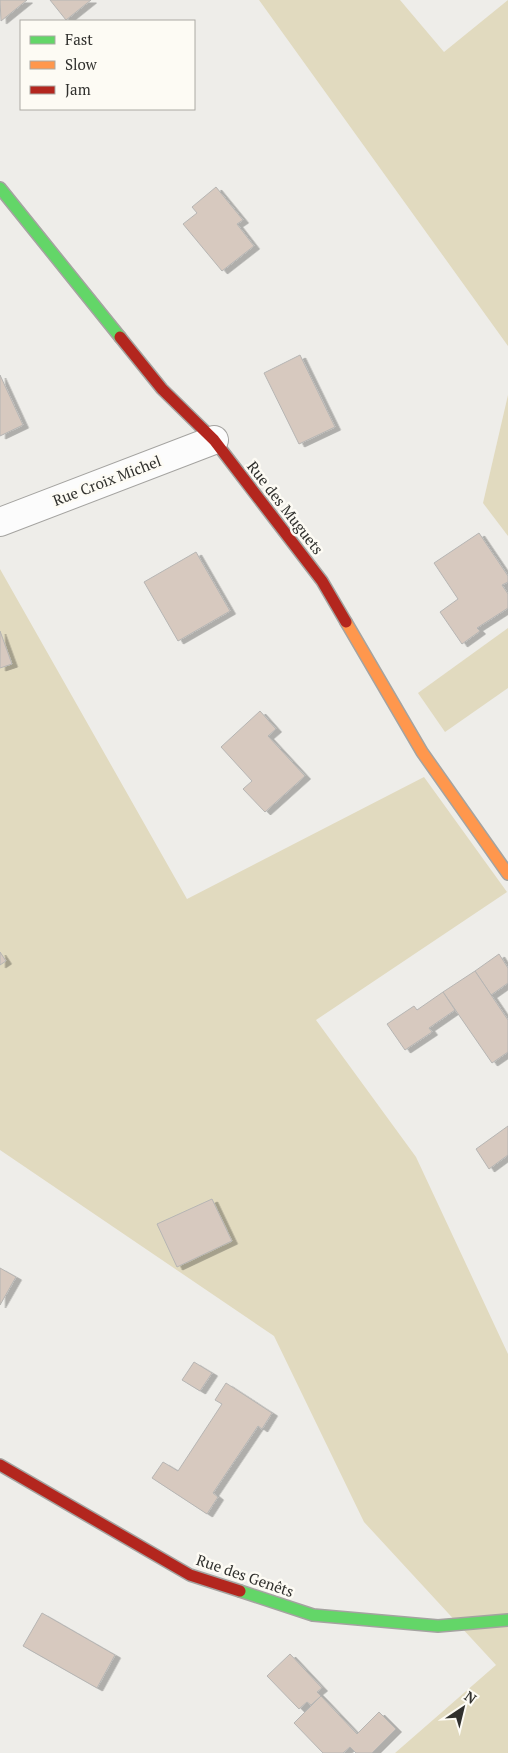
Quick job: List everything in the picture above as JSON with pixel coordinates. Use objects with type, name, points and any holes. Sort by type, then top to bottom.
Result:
[{"type":"street","name":"Rue des Muguets","points":[[0,188],[162,389],[214,440],[322,581],[422,752],[508,874]]},
{"type":"street","name":"Rue Croix Michel","points":[[0,522],[214,440]]},
{"type":"street","name":"Rue des Genêts","points":[[0,1464],[190,1575],[314,1615],[438,1626],[508,1620]]},
{"type":"shaded area","points":[[259,0],[400,0],[444,52],[508,0],[508,346]]},
{"type":"shaded area","points":[[508,395],[508,536],[483,503]]},
{"type":"shaded area","points":[[0,569],[187,899],[424,777],[507,892],[316,1020],[416,1157],[508,1354],[508,1753],[395,1753],[496,1665],[364,1522],[274,1336],[0,1150]]},
{"type":"shaded area","points":[[508,628],[508,688],[445,732],[418,693]]},
{"type":"building","points":[[0,0],[27,0],[1,21]]},
{"type":"building","points":[[50,0],[91,0],[66,20]]},
{"type":"building","points":[[216,187],[243,220],[237,224],[254,246],[222,271],[183,224],[197,213],[192,207]]},
{"type":"building","points":[[300,355],[335,427],[299,444],[264,373]]},
{"type":"building","points":[[0,375],[23,425],[0,436]]},
{"type":"building","points":[[479,533],[508,576],[508,582],[502,585],[508,594],[508,608],[477,628],[480,631],[462,644],[440,612],[458,599],[434,563]]},
{"type":"building","points":[[196,552],[230,611],[178,641],[144,582]]},
{"type":"building","points":[[0,631],[12,664],[0,668]]},
{"type":"building","points":[[260,711],[276,729],[268,736],[305,776],[265,812],[243,789],[252,781],[221,747]]},
{"type":"building","points":[[0,952],[6,961],[0,965]]},
{"type":"building","points":[[499,954],[508,968],[508,983],[491,995],[475,971]]},
{"type":"building","points":[[475,971],[508,1020],[508,1052],[492,1063],[443,992]]},
{"type":"building","points":[[443,992],[455,1010],[429,1028],[432,1032],[405,1050],[387,1024],[414,1006],[417,1010]]},
{"type":"building","points":[[508,1126],[508,1155],[489,1169],[476,1149]]},
{"type":"building","points":[[212,1199],[232,1241],[177,1267],[157,1224]]},
{"type":"building","points":[[0,1268],[16,1277],[0,1305]]},
{"type":"building","points":[[194,1362],[212,1373],[200,1391],[182,1380]]},
{"type":"building","points":[[226,1383],[272,1413],[262,1429],[258,1426],[213,1493],[218,1497],[207,1514],[152,1478],[163,1462],[178,1471],[222,1404],[215,1400]]},
{"type":"building","points":[[42,1613],[115,1655],[97,1688],[23,1646]]},
{"type":"building","points":[[290,1654],[322,1688],[317,1692],[321,1696],[311,1705],[307,1702],[299,1709],[267,1676]]},
{"type":"building","points":[[321,1696],[357,1734],[379,1712],[396,1729],[372,1753],[356,1753],[350,1747],[343,1753],[323,1753],[294,1723]]},
{"type":"traffic: fast","points":[[0,188],[120,337]]},
{"type":"traffic: fast","points":[[240,1591],[313,1615],[438,1626],[508,1620]]},
{"type":"traffic: slow","points":[[346,622],[422,752],[508,874]]},
{"type":"traffic: jam","points":[[120,337],[162,389],[214,440],[322,581],[346,622]]},
{"type":"traffic: jam","points":[[0,1465],[190,1575],[240,1591]]}]
